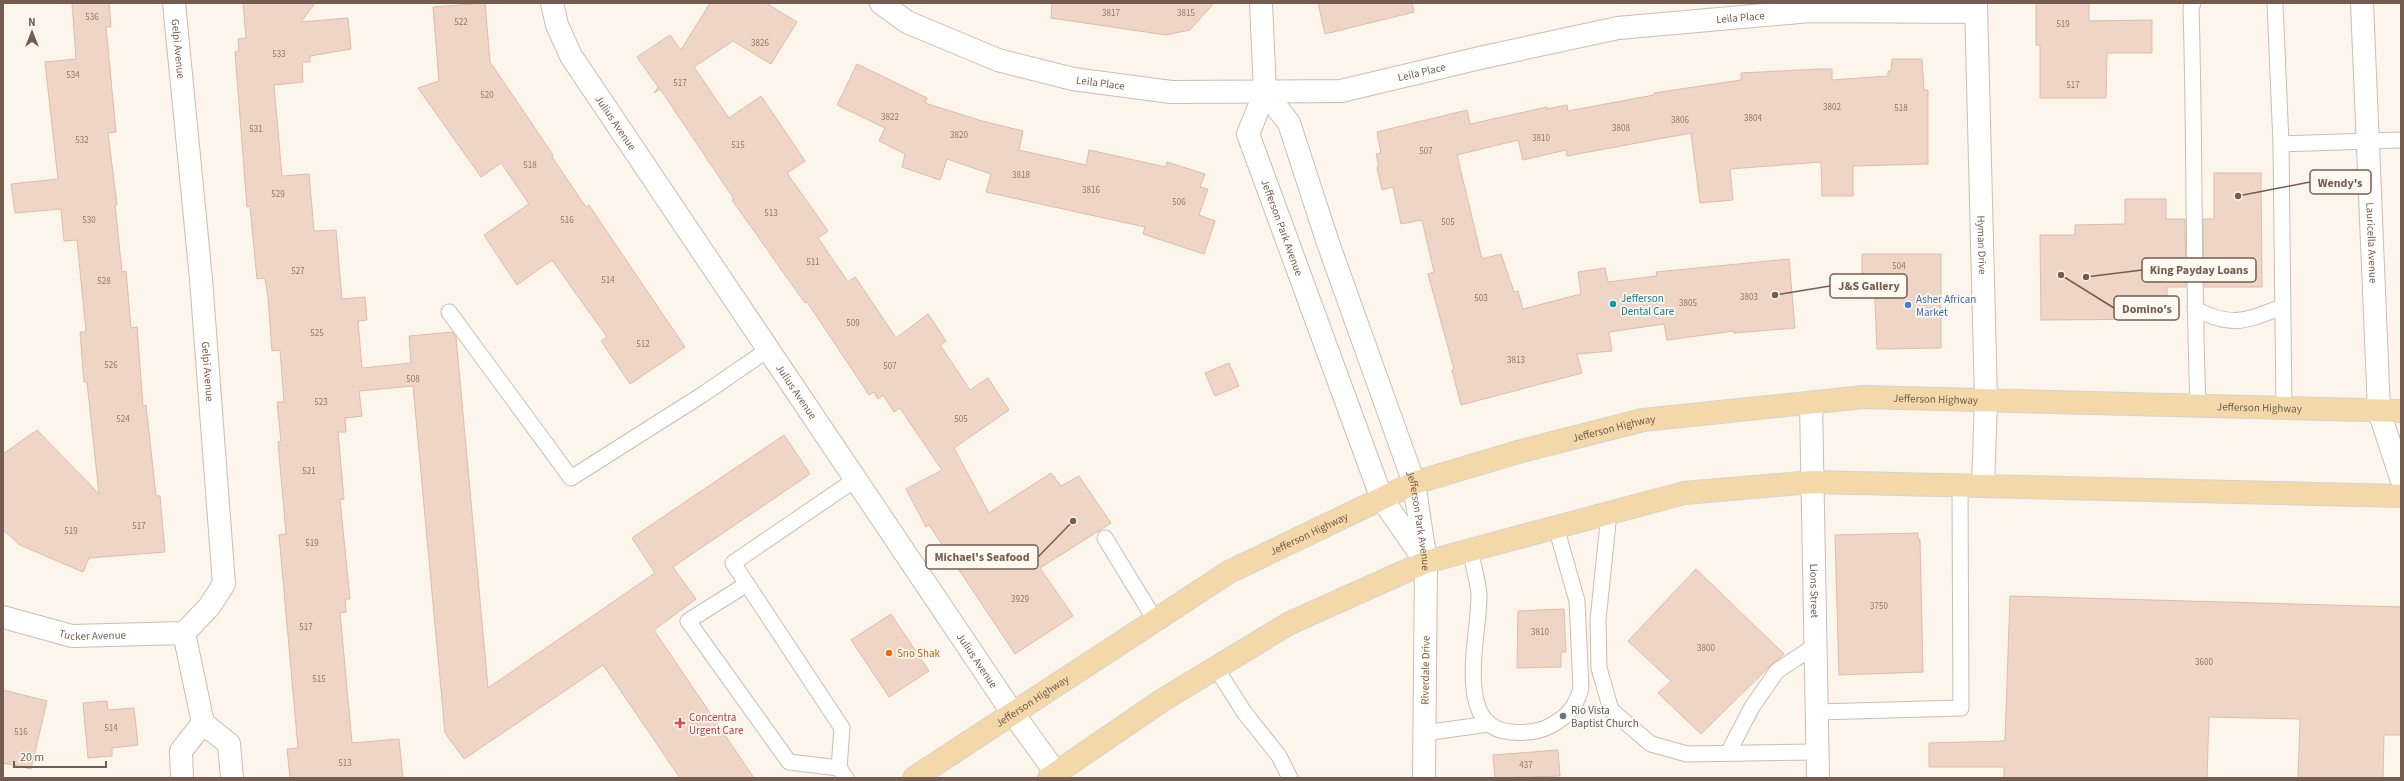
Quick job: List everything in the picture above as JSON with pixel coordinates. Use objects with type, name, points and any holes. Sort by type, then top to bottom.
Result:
[{"type":"main road","name":"Jefferson Highway","points":[[914,778],[1012,712],[1229,572],[1414,483],[1518,452],[1643,420],[1864,397],[2401,411]]},
{"type":"main road","points":[[1053,776],[1161,701],[1290,623],[1426,562],[1684,493],[1813,482],[2401,496]]},
{"type":"street","name":"Gelpi Avenue","points":[[174,3],[201,279],[224,584],[210,607],[184,634]]},
{"type":"street","name":"Julius Avenue","points":[[552,3],[557,25],[571,56],[769,349],[1012,712],[1053,776]]},
{"type":"street","name":"Leila Place","points":[[881,3],[907,22],[998,60],[1073,78],[1171,92],[1341,91],[1484,57],[1618,28],[1810,10],[1976,8]]},
{"type":"street","name":"Jefferson Park Avenue","points":[[1261,3],[1265,92],[1248,134],[1382,498],[1426,562]]},
{"type":"street","name":"Lauricella Avenue","points":[[2362,3],[2379,411],[2401,478]]},
{"type":"street","name":"Hyman Drive","points":[[1976,8],[1986,400],[1983,486]]},
{"type":"street","name":"Jefferson Park Avenue","points":[[1265,92],[1289,124],[1328,242],[1414,483],[1426,562]]},
{"type":"street","name":"Lions Street","points":[[1811,403],[1818,778]]},
{"type":"street","name":"Riverdale Drive","points":[[1424,778],[1426,562]]},
{"type":"street","name":"Tucker Avenue","points":[[3,617],[72,636],[184,634]]},
{"type":"street","points":[[184,634],[203,723],[229,744],[232,778]]},
{"type":"street","points":[[182,778],[180,752],[203,723]]},
{"type":"lane","points":[[2193,3],[2191,8],[2194,116],[2195,310],[2198,406]]},
{"type":"lane","points":[[2276,3],[2281,144],[2284,409]]},
{"type":"lane","points":[[2281,144],[2401,140]]},
{"type":"lane","points":[[2195,310],[2217,320],[2238,322],[2282,307]]},
{"type":"lane","points":[[449,312],[571,478],[702,395],[769,349]]},
{"type":"lane","points":[[747,584],[688,621],[789,762],[843,773],[842,728],[747,584],[733,563],[856,479]]},
{"type":"lane","points":[[1817,712],[1961,708],[1960,486]]},
{"type":"lane","points":[[1609,513],[1598,620],[1600,668],[1612,710],[1651,744],[1687,754],[1818,752]]},
{"type":"lane","points":[[1470,550],[1479,595],[1474,638],[1475,694],[1478,710],[1489,724],[1502,732],[1521,733],[1546,728],[1564,719],[1578,701],[1581,680],[1577,601],[1556,527]]},
{"type":"lane","points":[[1105,538],[1155,620]]},
{"type":"lane","points":[[1728,753],[1752,706],[1777,671],[1816,645]]},
{"type":"lane","points":[[1216,668],[1244,712],[1279,756],[1290,778]]},
{"type":"lane","points":[[1424,733],[1489,724]]},
{"type":"building","points":[[72,3],[109,3],[111,27],[106,27],[116,132],[108,133],[117,205],[115,205],[122,272],[126,271],[131,328],[137,327],[143,406],[146,405],[156,496],[160,496],[165,552],[89,558],[83,572],[20,545],[3,530],[3,454],[37,430],[99,494],[87,382],[84,382],[80,332],[86,332],[77,240],[64,241],[61,209],[15,213],[11,184],[58,179],[45,62],[76,59]]},
{"type":"building","points":[[243,3],[315,3],[301,22],[348,18],[351,49],[310,56],[310,62],[302,62],[303,82],[274,85],[282,176],[309,174],[314,231],[336,230],[342,299],[365,297],[367,320],[358,321],[362,368],[411,363],[409,336],[453,332],[456,337],[488,688],[655,573],[632,538],[784,435],[810,474],[673,567],[696,599],[654,630],[754,778],[680,778],[603,665],[464,759],[445,733],[413,386],[359,391],[362,416],[345,418],[346,432],[338,432],[344,499],[340,500],[350,599],[345,599],[346,612],[340,613],[352,743],[399,739],[403,778],[290,778],[287,749],[298,748],[279,535],[286,534],[278,442],[281,441],[277,402],[284,402],[280,350],[272,351],[265,278],[257,279],[250,206],[247,207],[235,52],[239,51],[238,39],[246,38]]},
{"type":"building","points":[[485,3],[490,62],[586,207],[589,205],[685,347],[630,384],[601,341],[607,337],[552,260],[517,285],[484,235],[529,204],[501,163],[481,177],[418,88],[439,81],[433,7]]},
{"type":"building","points":[[710,3],[766,3],[797,22],[771,64],[733,41],[694,67],[729,118],[761,96],[805,161],[787,173],[828,231],[818,238],[848,282],[855,277],[896,338],[928,314],[946,341],[940,345],[970,390],[988,378],[1009,410],[954,448],[989,513],[1051,473],[1061,486],[1079,476],[1111,523],[1040,568],[1073,616],[1015,654],[929,525],[926,527],[906,489],[942,470],[900,408],[894,412],[883,395],[878,399],[874,392],[869,395],[807,302],[805,303],[732,200],[734,199],[660,89],[654,93],[658,87],[637,57],[670,35],[681,50]]},
{"type":"building","points":[[1052,3],[1214,3],[1190,30],[1166,35],[1051,18]]},
{"type":"building","points":[[1318,3],[1412,3],[1414,12],[1325,34]]},
{"type":"building","points":[[2036,3],[2089,3],[2089,21],[2152,20],[2152,53],[2107,53],[2106,98],[2040,98],[2040,45],[2036,45]]},
{"type":"building","points":[[1892,59],[1922,59],[1924,90],[1928,90],[1928,164],[1853,166],[1853,196],[1822,196],[1821,162],[1730,169],[1733,200],[1700,203],[1691,133],[1567,156],[1566,150],[1523,160],[1518,140],[1457,155],[1482,259],[1501,254],[1514,292],[1518,291],[1523,309],[1581,294],[1578,272],[1605,268],[1608,282],[1657,276],[1656,272],[1789,259],[1795,328],[1734,333],[1734,331],[1667,340],[1664,324],[1609,332],[1612,351],[1577,354],[1582,373],[1461,405],[1452,370],[1454,369],[1428,274],[1434,272],[1422,220],[1401,224],[1393,187],[1382,190],[1377,167],[1379,166],[1376,154],[1381,153],[1377,132],[1467,110],[1470,124],[1547,107],[1547,109],[1567,105],[1568,111],[1654,95],[1654,93],[1741,80],[1741,73],[1832,69],[1832,80],[1888,76],[1888,71],[1891,71]]},
{"type":"building","points":[[857,64],[927,98],[925,103],[982,121],[1023,131],[1019,150],[1086,165],[1089,150],[1166,167],[1167,162],[1205,174],[1200,187],[1208,189],[1199,215],[1215,221],[1204,254],[1143,234],[1145,227],[986,192],[991,174],[947,159],[940,180],[902,167],[905,154],[879,141],[885,128],[837,105]]},
{"type":"building","points":[[2214,173],[2261,173],[2262,287],[2204,287],[2203,219],[2214,219]]},
{"type":"building","points":[[2125,199],[2166,199],[2166,219],[2185,219],[2186,287],[2167,287],[2167,319],[2041,320],[2040,235],[2075,235],[2075,225],[2125,224]]},
{"type":"building","name":"Asher African Market","points":[[1862,254],[1941,254],[1941,348],[1877,349],[1874,278],[1862,278]]},
{"type":"building","points":[[1229,363],[1239,386],[1215,396],[1205,373]]},
{"type":"building","points":[[1918,533],[1918,539],[1920,539],[1923,672],[1839,675],[1835,535]]},
{"type":"building","points":[[1696,569],[1784,654],[1701,734],[1658,693],[1671,681],[1628,641]]},
{"type":"building","points":[[2010,596],[2401,607],[2401,735],[2384,735],[2383,778],[2298,778],[2300,719],[2209,717],[2207,778],[2004,778],[2004,767],[1929,767],[1929,743],[2005,741]]},
{"type":"building","points":[[1564,609],[1566,652],[1561,652],[1561,667],[1517,668],[1518,611]]},
{"type":"building","name":"Sno Shak","points":[[891,614],[929,671],[889,697],[851,640]]},
{"type":"building","points":[[3,690],[47,701],[31,769],[3,763]]},
{"type":"building","points":[[107,701],[108,710],[134,708],[138,745],[112,748],[112,756],[88,758],[83,703]]},
{"type":"building","points":[[1558,750],[1560,776],[1495,778],[1493,755]]},
{"type":"place","name":"Wendy's","points":[[2238,196]]},
{"type":"place","name":"Domino's","points":[[2061,275]]},
{"type":"place","name":"King Payday Loans","points":[[2086,277]]},
{"type":"place","name":"J&S Gallery","points":[[1775,295]]},
{"type":"place","name":"Jefferson Dental Care","points":[[1613,304]]},
{"type":"place","name":"Asher African Market","points":[[1908,305]]},
{"type":"place","name":"Michael's Seafood","points":[[1073,521]]},
{"type":"place","name":"Sno Shak","points":[[889,653]]},
{"type":"place","name":"Rio Vista Baptist Church","points":[[1563,716]]},
{"type":"place","name":"Concentra Urgent Care","points":[[680,723]]}]
